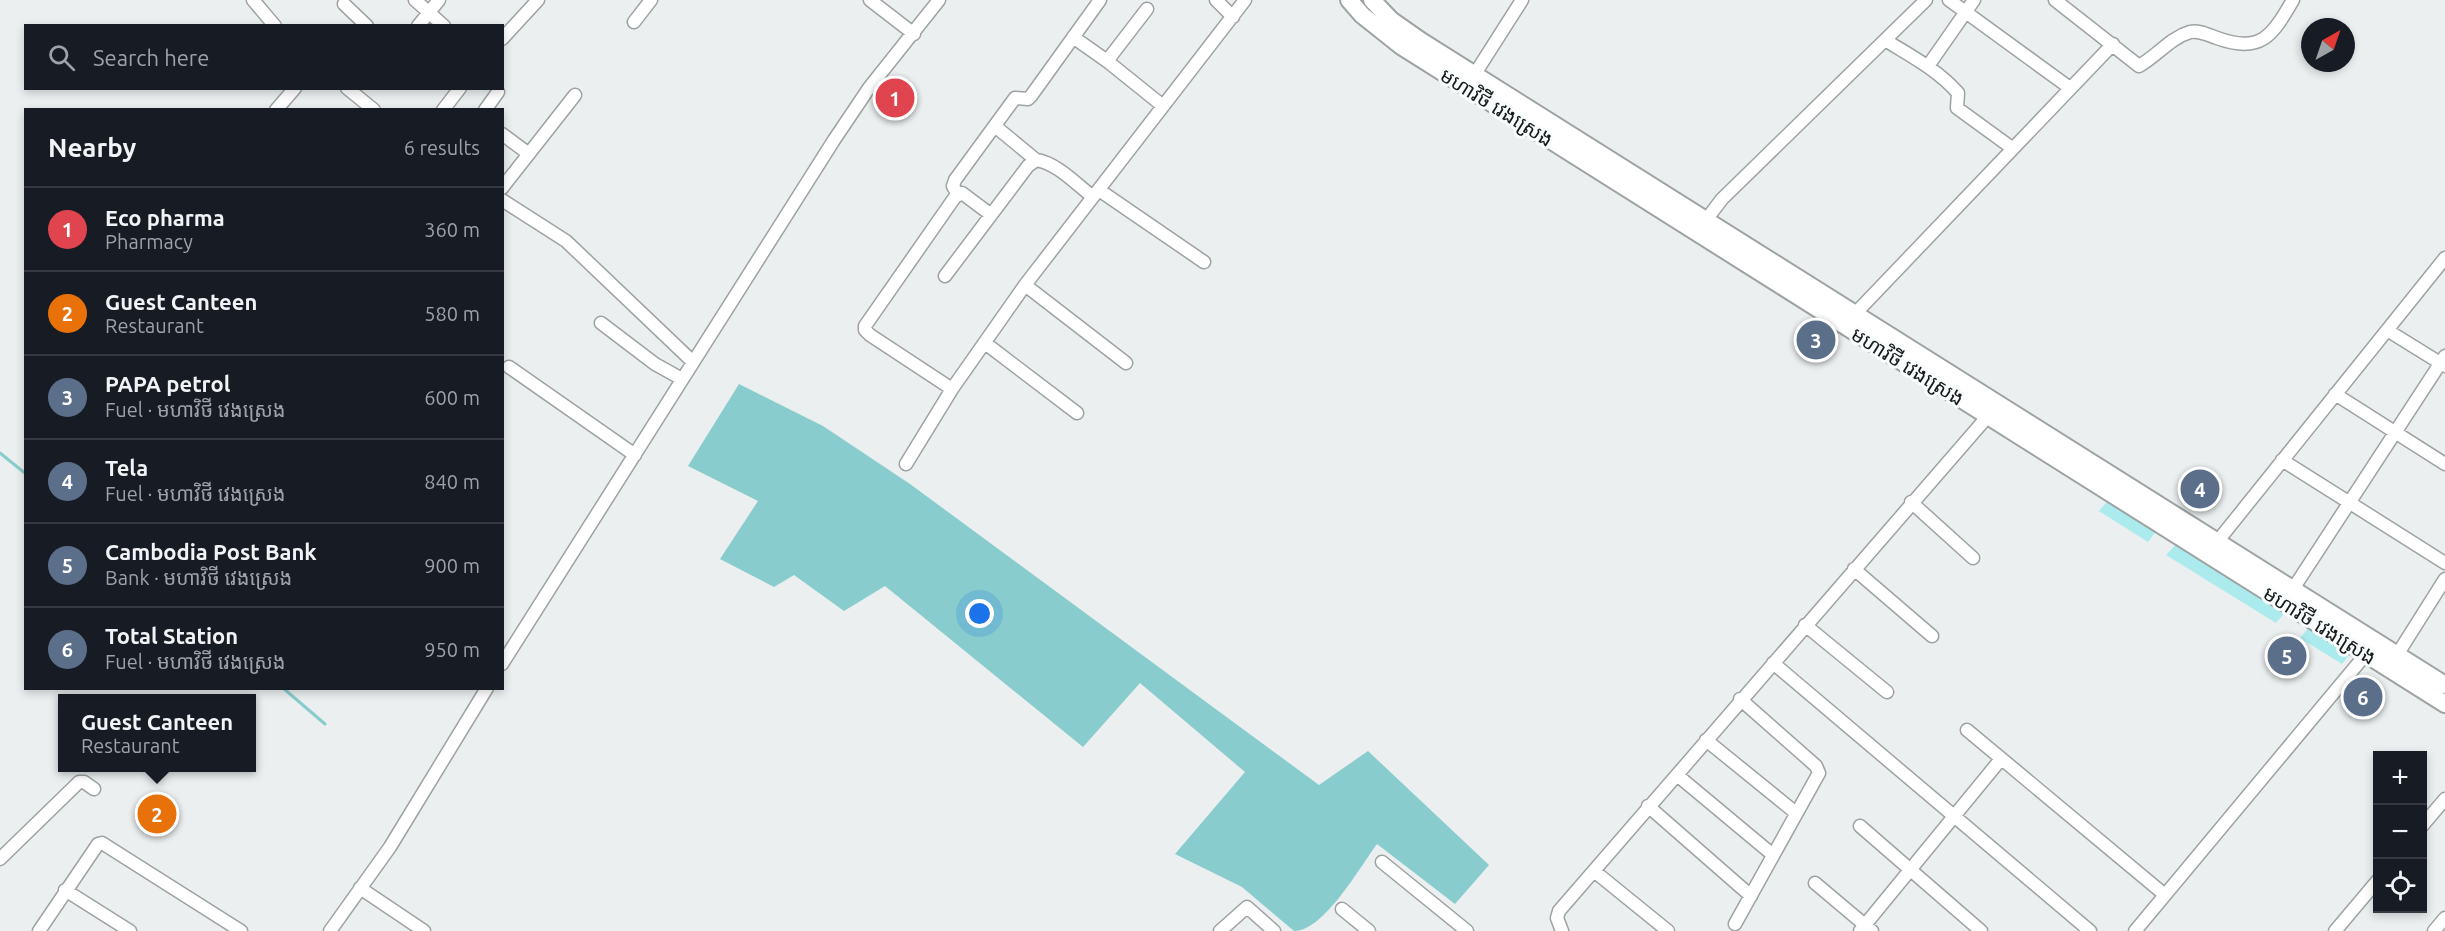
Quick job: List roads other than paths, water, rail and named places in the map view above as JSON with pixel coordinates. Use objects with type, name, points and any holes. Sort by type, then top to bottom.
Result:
[{"type":"main road","name":"មហាវិថី វេងស្រេង","points":[[1348,0],[1362,15],[1401,46],[1470,81],[1706,220],[1988,416],[2073,460]]},
{"type":"main road","name":"មហាវិថី វេងស្រេង","points":[[1372,0],[1391,20],[1470,81],[2212,548],[2366,654],[2445,704]]},
{"type":"main road","name":"មហាវិថី វេងស្រេង","points":[[2212,548],[2293,590],[2445,685]]},
{"type":"street","points":[[253,0],[273,24]]},
{"type":"street","points":[[415,0],[442,24]]},
{"type":"street","points":[[420,24],[439,0]]},
{"type":"street","points":[[504,37],[538,0]]},
{"type":"street","points":[[634,22],[651,0]]},
{"type":"street","points":[[870,0],[914,34]]},
{"type":"street","points":[[504,661],[849,118],[869,88],[939,0]]},
{"type":"street","points":[[958,195],[953,186],[955,180],[1015,98],[1028,99],[1100,0]]},
{"type":"street","points":[[1216,0],[1233,16]]},
{"type":"street","points":[[906,464],[952,389],[1025,285],[1245,0]]},
{"type":"street","points":[[1470,81],[1522,0]]},
{"type":"street","points":[[1706,220],[1722,199],[1926,0]]},
{"type":"street","points":[[1949,0],[2070,88]]},
{"type":"street","points":[[1928,66],[1974,0]]},
{"type":"street","points":[[2055,0],[2139,66],[2174,39],[2192,32],[2206,33],[2240,45],[2252,44],[2264,39],[2275,31],[2293,0]]},
{"type":"street","points":[[344,4],[365,24]]},
{"type":"street","points":[[1107,61],[1147,9]]},
{"type":"street","points":[[1073,37],[1163,106]]},
{"type":"street","points":[[1886,40],[1928,66],[1958,93],[1957,108],[2012,148]]},
{"type":"street","points":[[1850,320],[2113,44]]},
{"type":"street","points":[[278,108],[293,90]]},
{"type":"street","points":[[445,108],[458,90]]},
{"type":"street","points":[[486,108],[498,92]]},
{"type":"street","points":[[363,94],[373,108]]},
{"type":"street","points":[[504,185],[575,95]]},
{"type":"street","points":[[996,127],[1036,160],[1044,161],[1204,262]]},
{"type":"street","points":[[504,135],[529,154]]},
{"type":"street","points":[[945,276],[990,214],[1028,166],[1036,160]]},
{"type":"street","points":[[952,389],[865,330],[958,195],[962,193],[990,214]]},
{"type":"street","points":[[504,201],[566,241],[693,362]]},
{"type":"street","points":[[2212,548],[2443,263]]},
{"type":"street","points":[[1025,285],[1126,363]]},
{"type":"street","points":[[601,323],[655,364],[682,379]]},
{"type":"street","points":[[2293,590],[2443,362],[2387,330]]},
{"type":"street","points":[[986,343],[1077,412]]},
{"type":"street","points":[[509,367],[635,454]]},
{"type":"street","points":[[2335,394],[2445,464]]},
{"type":"street","points":[[1557,928],[1558,911],[1988,416]]},
{"type":"street","points":[[2282,460],[2445,563]]},
{"type":"street","points":[[1911,502],[1973,558]]},
{"type":"street","points":[[1854,569],[1932,636]]},
{"type":"street","points":[[2397,655],[2445,579]]},
{"type":"street","points":[[1805,625],[1887,692]]},
{"type":"street","points":[[2135,931],[2366,654]]},
{"type":"street","points":[[1773,663],[2090,931]]},
{"type":"street","points":[[330,931],[390,847],[486,690]]},
{"type":"street","points":[[1736,924],[1819,773],[1816,766],[1740,699]]},
{"type":"street","points":[[1967,730],[2165,895]]},
{"type":"street","points":[[1706,740],[1796,813]]},
{"type":"street","points":[[1815,883],[1866,929],[2001,759]]},
{"type":"street","points":[[1677,775],[1773,855]]},
{"type":"street","points":[[0,859],[79,782],[84,782],[94,789]]},
{"type":"street","points":[[2427,821],[2444,803]]},
{"type":"street","points":[[1648,806],[1751,896]]},
{"type":"street","points":[[1860,826],[1981,931]]},
{"type":"street","points":[[39,931],[64,890],[98,844],[102,843],[241,931]]},
{"type":"street","points":[[1382,862],[1467,931]]},
{"type":"street","points":[[1594,871],[1668,931]]},
{"type":"street","points":[[2335,931],[2373,886]]},
{"type":"street","points":[[360,888],[424,931]]},
{"type":"street","points":[[64,890],[130,931]]},
{"type":"street","points":[[1220,931],[1246,907],[1274,931]]},
{"type":"street","points":[[1342,909],[1369,931]]},
{"type":"street","points":[[2434,931],[2445,918]]},
{"type":"waterway","points":[[0,453],[24,472]]},
{"type":"waterway","points":[[285,690],[325,724]]},
{"type":"place","name":"Eco pharma","points":[[895,98]]},
{"type":"place","name":"PAPA petrol","points":[[1816,340]]},
{"type":"place","name":"Tela","points":[[2200,489]]},
{"type":"place","name":"Cambodia Post Bank","points":[[2287,656]]},
{"type":"place","name":"Total Station","points":[[2363,697]]},
{"type":"place","name":"Guest Canteen","points":[[157,814]]}]
